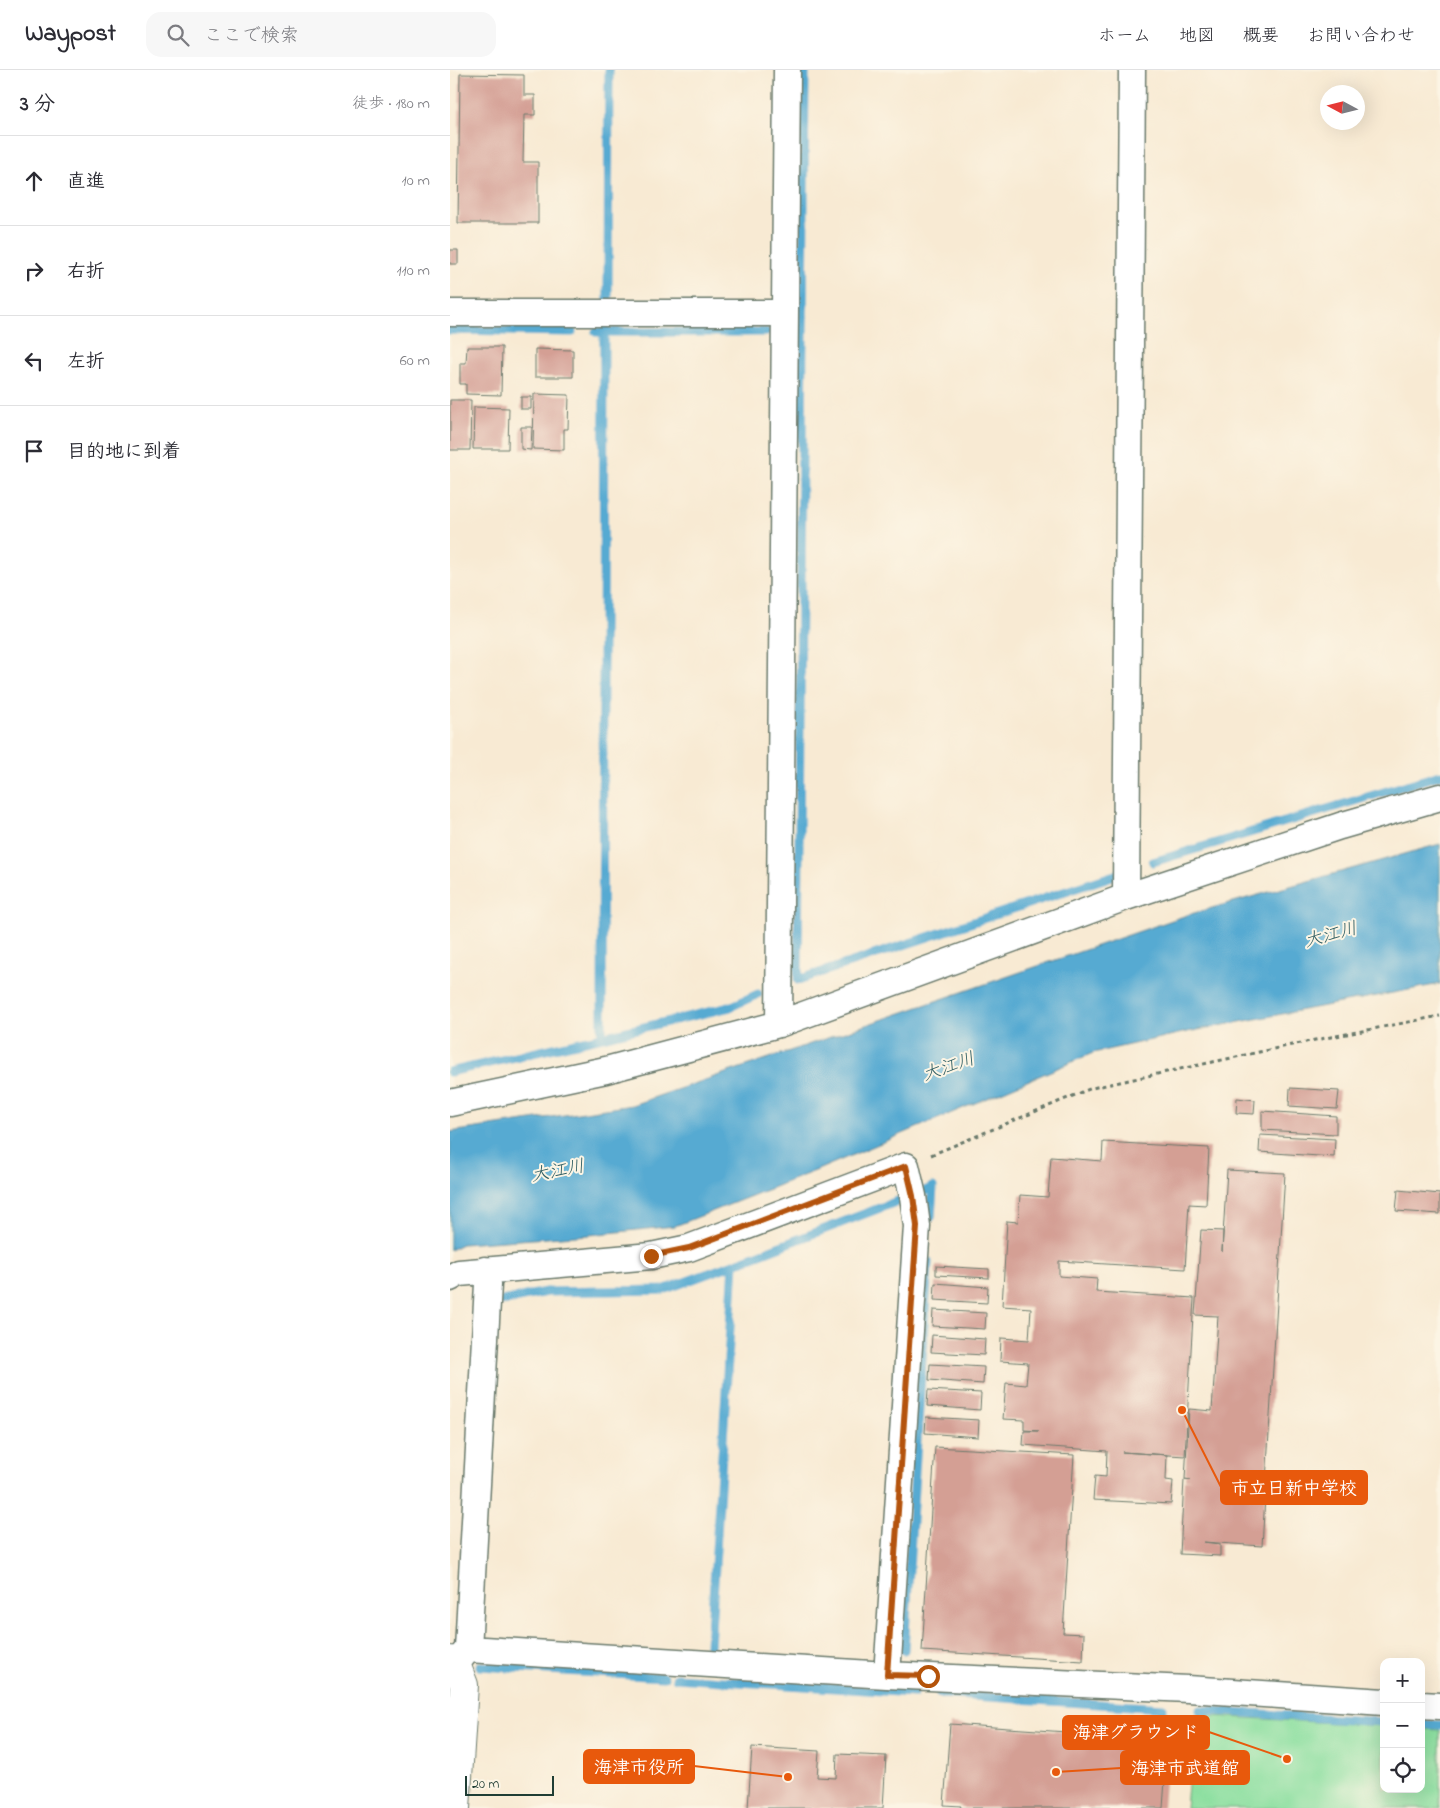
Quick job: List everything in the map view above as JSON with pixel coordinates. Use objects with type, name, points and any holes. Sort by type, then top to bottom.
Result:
[{"type":"street","points":[[778,1024],[787,70]]},
{"type":"street","points":[[1126,897],[1132,70]]},
{"type":"street","points":[[450,313],[785,313]]},
{"type":"street","points":[[450,1103],[606,1070],[778,1024],[1126,897],[1340,826],[1440,797]]},
{"type":"street","points":[[450,1278],[459,1273],[651,1256],[689,1248],[906,1166],[917,1226],[887,1675]]},
{"type":"street","points":[[456,1808],[464,1685],[458,1658],[488,1284],[485,1270]]},
{"type":"street","points":[[458,1658],[1188,1689],[1380,1702]]},
{"type":"street","points":[[1425,1705],[1440,1706]]},
{"type":"path","points":[[906,1166],[1092,1088],[1315,1040],[1440,1016]]},
{"type":"green space","points":[[1194,1715],[1380,1726],[1380,1793],[1425,1793],[1425,1729],[1440,1730],[1440,1808],[1186,1808]]},
{"type":"water","name":"大江川","points":[[1440,844],[1440,984],[1187,1032],[1093,1053],[815,1171],[675,1226],[589,1235],[462,1244],[450,1250],[450,1132],[632,1105],[1187,915]]},
{"type":"building","points":[[460,74],[524,75],[524,95],[535,95],[535,115],[524,115],[523,162],[538,162],[538,223],[458,223]]},
{"type":"building","points":[[450,250],[458,250],[458,264],[450,264]]},
{"type":"building","points":[[467,347],[502,347],[501,395],[466,394],[466,384],[460,384],[460,363],[466,363]]},
{"type":"building","points":[[535,349],[573,350],[573,377],[535,377]]},
{"type":"building","points":[[534,394],[569,395],[568,429],[564,429],[564,450],[533,449]]},
{"type":"building","points":[[521,397],[531,397],[531,409],[521,409]]},
{"type":"building","points":[[450,400],[471,400],[470,450],[450,450]]},
{"type":"building","points":[[474,407],[509,408],[508,449],[473,449]]},
{"type":"building","points":[[521,427],[532,427],[531,450],[521,449]]},
{"type":"building","points":[[1290,1088],[1339,1091],[1337,1109],[1289,1106]]},
{"type":"building","points":[[1237,1098],[1255,1100],[1254,1114],[1236,1113]]},
{"type":"building","points":[[1262,1111],[1336,1116],[1336,1134],[1262,1130]]},
{"type":"building","points":[[1260,1135],[1335,1139],[1334,1157],[1259,1152]]},
{"type":"building","points":[[1103,1142],[1209,1148],[1206,1205],[1189,1204],[1185,1269],[1059,1261],[1059,1276],[1097,1279],[1096,1292],[1194,1298],[1185,1456],[1122,1452],[1167,1455],[1166,1480],[1173,1481],[1171,1504],[1093,1500],[1095,1476],[1106,1477],[1107,1451],[1023,1445],[1024,1431],[1039,1431],[1024,1430],[1024,1420],[1003,1419],[1006,1383],[1026,1385],[1028,1363],[1000,1361],[1001,1338],[1029,1340],[1031,1308],[1002,1306],[1007,1221],[1018,1222],[1020,1195],[1048,1197],[1051,1157],[1102,1161]]},
{"type":"building","points":[[1227,1170],[1285,1173],[1262,1546],[1203,1542],[1220,1544],[1220,1556],[1180,1554],[1184,1480],[1191,1480],[1185,1479],[1189,1409],[1212,1411],[1218,1316],[1195,1315],[1201,1230],[1223,1231],[1222,1252]]},
{"type":"building","points":[[1398,1190],[1440,1194],[1440,1214],[1396,1211]]},
{"type":"building","points":[[936,1266],[989,1269],[989,1278],[936,1275]]},
{"type":"building","points":[[935,1283],[988,1287],[987,1303],[934,1300]]},
{"type":"building","points":[[933,1310],[986,1313],[985,1329],[932,1326]]},
{"type":"building","points":[[932,1335],[985,1339],[984,1355],[931,1352]]},
{"type":"building","points":[[930,1364],[984,1367],[983,1384],[929,1380]]},
{"type":"building","points":[[928,1390],[981,1393],[980,1410],[927,1406]]},
{"type":"building","points":[[926,1417],[979,1420],[978,1437],[925,1433]]},
{"type":"building","points":[[935,1447],[1074,1455],[1063,1633],[1084,1634],[1083,1661],[922,1651]]},
{"type":"building","points":[[950,1724],[1168,1739],[1163,1808],[960,1808],[961,1806],[944,1805]]},
{"type":"building","points":[[752,1747],[819,1751],[817,1777],[836,1778],[837,1754],[886,1756],[883,1808],[748,1808]]},
{"type":"waterway","points":[[608,303],[609,70]]},
{"type":"waterway","points":[[805,70],[798,980],[1118,874]]},
{"type":"waterway","points":[[450,1072],[602,1037],[604,332],[606,325]]},
{"type":"waterway","points":[[450,330],[572,332]]},
{"type":"waterway","points":[[596,332],[766,332]]},
{"type":"waterway","points":[[1153,862],[1440,775]]},
{"type":"waterway","points":[[602,1037],[730,1007],[758,994]]},
{"type":"waterway","points":[[925,1191],[933,1187],[931,1217]]},
{"type":"waterway","points":[[503,1301],[546,1292],[663,1290],[898,1201]]},
{"type":"waterway","points":[[904,1650],[928,1262]]},
{"type":"waterway","points":[[710,1646],[734,1264]]},
{"type":"waterway","points":[[480,1666],[664,1677]]},
{"type":"waterway","points":[[676,1678],[914,1693]]},
{"type":"waterway","points":[[940,1694],[1163,1708]]},
{"type":"waterway","points":[[1200,1710],[1380,1722]]},
{"type":"waterway","points":[[1425,1724],[1440,1725]]},
{"type":"place","name":"市立日新中学校","points":[[1182,1410]]},
{"type":"place","name":"海津グラウンド","points":[[1287,1759]]},
{"type":"place","name":"海津市武道館","points":[[1056,1772]]},
{"type":"place","name":"海津市役所","points":[[788,1777]]},
{"type":"route","points":[[651,1256],[689,1248],[906,1166],[917,1226],[887,1675],[928,1676]]}]
